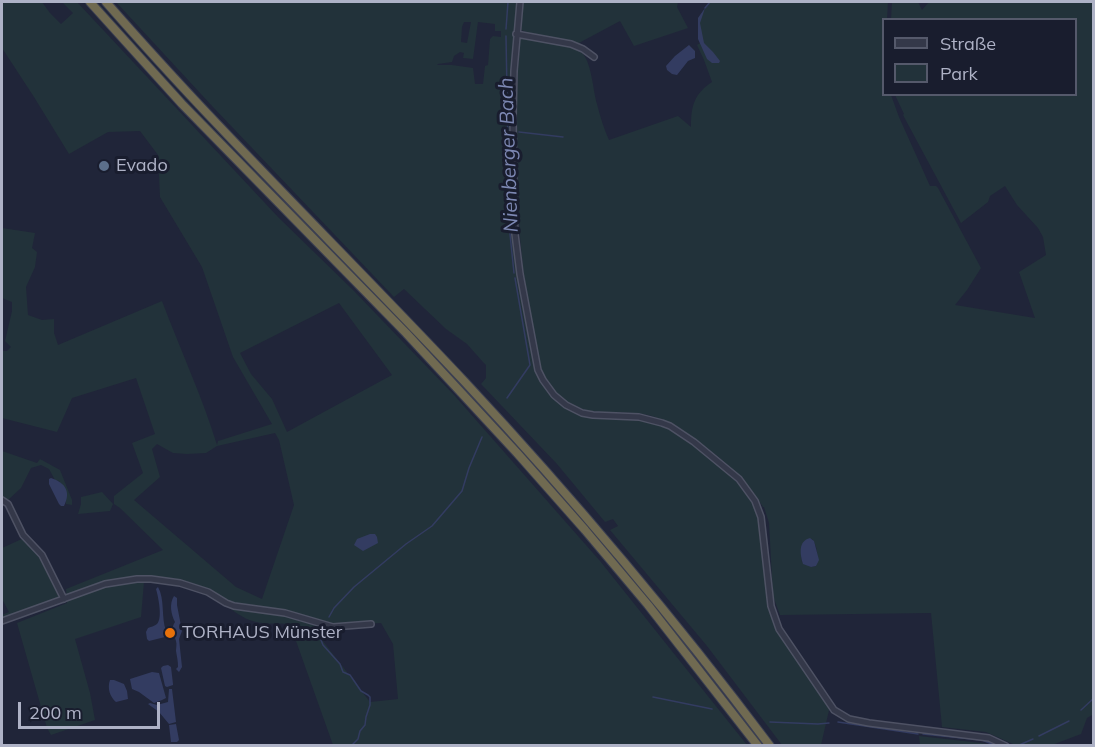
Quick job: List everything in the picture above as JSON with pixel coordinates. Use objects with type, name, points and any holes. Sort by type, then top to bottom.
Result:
[{"type":"highway","points":[[90,2],[182,104],[462,392],[587,532],[675,638],[758,746]]},
{"type":"highway","points":[[106,2],[246,156],[462,379],[597,530],[680,630],[770,746]]},
{"type":"street","points":[[520,2],[516,34],[513,116],[515,234],[536,361],[538,370],[548,387],[566,405],[582,413],[639,417],[670,426],[694,442],[739,479],[755,501],[761,518],[770,597],[776,622],[826,700],[838,713],[849,719],[868,723],[990,738],[1006,746]]},
{"type":"street","points":[[516,34],[571,44],[594,57]]},
{"type":"street","points":[[2,500],[8,504],[26,537],[42,555],[64,598]]},
{"type":"street","points":[[2,621],[113,582],[152,579],[180,583],[208,592],[230,605],[285,613],[333,627],[371,624]]},
{"type":"green space","points":[[2,2],[42,2],[61,24],[73,13],[62,2],[77,2],[278,217],[354,291],[454,395],[600,561],[747,745],[333,745],[290,624],[252,621],[231,609],[233,606],[212,592],[174,578],[125,583],[144,582],[141,617],[75,639],[95,720],[51,735],[17,623],[67,603],[66,589],[163,550],[114,504],[114,496],[143,473],[132,443],[155,434],[136,378],[72,398],[57,432],[2,418],[2,351],[7,351],[11,347],[5,341],[12,302],[2,298],[2,228],[35,233],[32,248],[37,252],[35,267],[26,287],[28,315],[42,320],[54,319],[54,333],[58,345],[162,301],[217,445],[218,441],[272,424],[233,357],[202,267],[160,197],[158,155],[140,131],[108,132],[69,154],[2,48]],"holes":[[[339,303],[392,375],[287,432],[272,399],[251,374],[240,353]],[[275,433],[279,440],[294,505],[262,599],[236,587],[134,500],[160,477],[152,449],[157,444],[173,453],[187,454],[206,453],[217,446]],[[381,623],[393,644],[398,699],[370,702],[312,627]]]},
{"type":"green space","points":[[116,2],[518,2],[511,102],[513,224],[536,361],[554,395],[582,413],[628,416],[670,426],[731,472],[759,511],[770,597],[776,622],[830,706],[821,745],[782,745],[707,646],[610,530],[618,526],[613,519],[605,522],[557,464],[481,384],[486,378],[486,365],[467,344],[446,329],[404,289],[394,297]],"holes":[[[464,22],[471,22],[467,43],[461,42]],[[478,22],[495,24],[495,31],[501,31],[501,37],[493,36],[490,39],[488,65],[485,66],[483,84],[475,84],[473,68],[437,65],[452,62],[454,56],[460,52],[464,53],[463,58],[473,59]]]},
{"type":"green space","points":[[523,2],[678,2],[677,7],[688,28],[634,46],[620,21],[577,44],[521,30]]},
{"type":"green space","points":[[710,2],[888,2],[887,18],[882,18],[882,96],[891,96],[930,186],[938,188],[981,268],[955,305],[1035,318],[1019,272],[1046,255],[1043,237],[1038,228],[1017,205],[1005,186],[990,196],[988,202],[961,223],[903,115],[895,96],[1077,96],[1077,18],[891,18],[892,2],[918,2],[922,10],[929,2],[1093,2],[1094,714],[1087,718],[1081,734],[1052,745],[1013,745],[986,732],[942,727],[931,613],[780,615],[773,596],[769,523],[764,507],[735,472],[673,425],[643,414],[586,410],[577,407],[555,393],[541,374],[530,323],[520,240],[516,173],[516,106],[520,39],[563,44],[583,54],[609,140],[678,116],[691,127],[697,96],[712,82],[697,45],[700,43],[698,18]],"holes":[[[812,539],[817,562],[816,566],[811,567],[802,562],[801,551]]]},
{"type":"green space","points":[[2,451],[37,463],[40,459],[60,470],[72,505],[66,504],[59,481],[55,480],[49,469],[41,465],[31,468],[21,488],[8,500],[2,498]]},
{"type":"green space","points":[[102,492],[113,504],[110,511],[78,514],[81,497]]},
{"type":"green space","points":[[24,538],[36,550],[64,602],[2,620],[2,615],[9,612],[2,599],[2,548]]},
{"type":"green space","points":[[919,736],[981,743],[991,745],[920,745]]},
{"type":"water","points":[[705,8],[700,23],[704,43],[720,61],[719,63],[712,63],[707,59],[698,39],[698,18]]},
{"type":"water","points":[[689,45],[695,51],[695,58],[688,61],[677,75],[672,74],[666,66]]},
{"type":"water","points":[[51,478],[64,485],[66,489],[67,496],[64,506],[59,504],[49,484]]},
{"type":"water","points":[[375,534],[378,543],[363,551],[354,545],[357,539]]},
{"type":"water","points":[[810,538],[814,541],[819,560],[816,566],[811,567],[803,564],[801,552],[803,542]]},
{"type":"water","points":[[158,587],[162,597],[165,637],[149,641],[146,632],[148,628],[157,624],[160,617],[156,589]]},
{"type":"water","points":[[174,596],[177,598],[182,631],[179,639],[182,667],[179,672],[176,669],[178,667],[173,629],[175,622],[171,609]]},
{"type":"water","points":[[168,665],[171,667],[173,685],[167,687],[161,668]]},
{"type":"water","points":[[152,672],[159,673],[166,698],[154,703],[132,689],[130,679]]},
{"type":"water","points":[[110,680],[124,684],[128,699],[116,702],[114,700],[109,689]]},
{"type":"water","points":[[169,689],[172,689],[176,722],[169,724],[148,704],[157,705],[168,702]]},
{"type":"water","points":[[176,724],[179,740],[171,742],[169,725]]},
{"type":"waterway","name":"Nienberger Bach","points":[[506,29],[508,2]]},
{"type":"waterway","points":[[705,8],[710,2]]},
{"type":"waterway","name":"Nienberger Bach","points":[[506,36],[509,206],[514,273]]},
{"type":"waterway","points":[[519,132],[563,137]]},
{"type":"waterway","name":"Nienberger Bach","points":[[507,398],[530,365],[515,278]]},
{"type":"waterway","name":"Nienberger Bach","points":[[329,617],[334,608],[354,587],[406,544],[432,526],[462,491],[482,437]]},
{"type":"waterway","name":"Nienberger Bach","points":[[325,629],[321,640],[323,645],[340,664],[343,672],[350,675],[361,691],[370,697],[365,725],[358,739],[351,746]]},
{"type":"waterway","points":[[653,697],[712,709]]},
{"type":"waterway","points":[[1081,710],[1094,698]]},
{"type":"waterway","points":[[1039,736],[1069,721]]},
{"type":"waterway","points":[[770,722],[829,723]]},
{"type":"waterway","points":[[838,722],[918,734]]},
{"type":"waterway","points":[[923,734],[982,740],[997,746]]},
{"type":"waterway","points":[[1017,746],[1033,739]]},
{"type":"place","name":"Evado","points":[[104,166]]},
{"type":"place","name":"TORHAUS Münster","points":[[170,633]]}]
